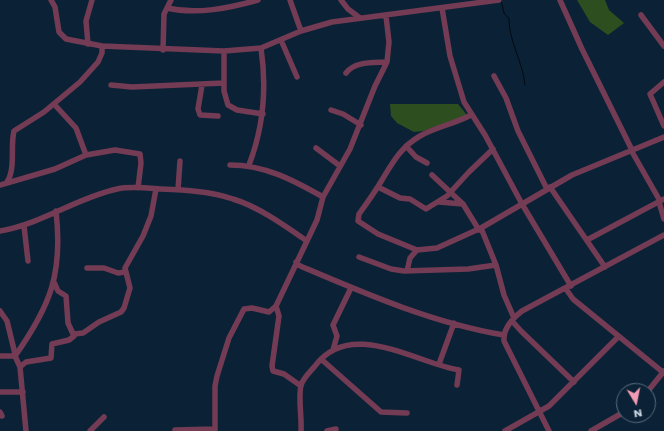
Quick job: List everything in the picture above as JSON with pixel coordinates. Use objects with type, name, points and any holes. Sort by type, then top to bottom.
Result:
[{"type":"street","points":[[51,0],[55,7],[59,32],[66,39],[102,46],[163,50],[224,51],[261,48],[301,31],[332,22],[498,0]]},
{"type":"street","points":[[88,44],[86,21],[92,0]]},
{"type":"street","points":[[163,50],[164,22],[171,0]]},
{"type":"street","points":[[168,8],[190,11],[226,8],[258,0]]},
{"type":"street","points":[[290,0],[301,31]]},
{"type":"street","points":[[342,0],[348,9],[360,18]]},
{"type":"street","points":[[560,0],[582,49],[632,150],[661,201],[664,219]]},
{"type":"street","points":[[442,8],[450,56],[464,102],[493,149],[569,287],[573,299],[618,337],[664,372],[655,383]]},
{"type":"street","points":[[641,15],[664,46]]},
{"type":"street","points":[[175,430],[215,430],[215,386],[217,376],[237,320],[242,312],[248,308],[269,312],[276,306],[317,220],[323,197],[350,150],[375,86],[387,62],[389,42],[386,16]]},
{"type":"street","points":[[281,40],[297,77]]},
{"type":"street","points":[[7,182],[12,162],[14,131],[54,104],[80,82],[98,62],[102,53],[102,46]]},
{"type":"street","points":[[249,166],[259,140],[263,114],[265,94],[261,48]]},
{"type":"street","points":[[224,51],[224,83],[226,100],[231,108],[263,114]]},
{"type":"street","points":[[346,73],[352,67],[358,65],[387,62]]},
{"type":"street","points":[[494,76],[506,98],[518,131],[548,188],[605,267]]},
{"type":"street","points":[[111,84],[132,87],[224,83]]},
{"type":"street","points":[[202,85],[198,109],[200,115],[218,116]]},
{"type":"street","points":[[663,86],[650,94],[664,126]]},
{"type":"street","points":[[54,104],[76,128],[86,155]]},
{"type":"street","points":[[331,110],[343,114],[360,125]]},
{"type":"street","points":[[471,115],[456,123],[433,129],[406,146],[398,154],[378,187],[359,214],[358,221],[378,234],[417,250],[437,248],[480,229],[548,188],[575,174],[664,137]]},
{"type":"street","points":[[406,146],[416,157],[427,164]]},
{"type":"street","points":[[316,148],[340,166]]},
{"type":"street","points":[[378,187],[400,198],[410,199],[426,209],[439,202],[450,193],[493,149]]},
{"type":"street","points":[[0,185],[49,171],[86,155],[115,150],[140,154],[141,163],[138,188]]},
{"type":"street","points":[[178,190],[180,161]]},
{"type":"street","points":[[230,165],[249,166],[286,177],[323,197]]},
{"type":"street","points":[[432,175],[463,204],[480,229],[496,265],[504,295],[513,319],[521,331],[574,382]]},
{"type":"street","points":[[0,230],[24,226],[56,211],[118,189],[138,188],[208,193],[236,200],[253,208],[307,240]]},
{"type":"street","points":[[74,334],[83,333],[99,322],[121,312],[124,308],[130,288],[125,272],[151,216],[156,189]]},
{"type":"street","points":[[586,240],[661,201]]},
{"type":"street","points":[[439,202],[463,204]]},
{"type":"street","points":[[15,356],[44,308],[54,282],[58,261],[59,241],[56,211]]},
{"type":"street","points":[[24,226],[28,261]]},
{"type":"street","points":[[549,431],[510,354],[504,335],[513,319],[522,312],[664,235]]},
{"type":"street","points":[[406,245],[410,250],[411,257],[407,271]]},
{"type":"street","points":[[411,257],[417,250]]},
{"type":"street","points":[[359,257],[392,270],[407,271],[468,269],[496,265]]},
{"type":"street","points":[[296,262],[298,265],[351,288],[400,306],[454,323],[504,335]]},
{"type":"street","points":[[87,268],[104,268],[118,273],[125,272]]},
{"type":"street","points":[[54,282],[58,291],[66,296],[68,323],[74,334]]},
{"type":"street","points":[[334,350],[336,336],[333,325],[351,288]]},
{"type":"street","points":[[276,306],[279,316],[272,366],[273,371],[284,374],[301,386]]},
{"type":"street","points":[[0,311],[7,321],[15,356],[20,367],[26,431]]},
{"type":"street","points":[[439,364],[454,323]]},
{"type":"street","points":[[20,367],[26,362],[51,358],[52,344],[69,340],[73,338],[74,334]]},
{"type":"street","points":[[505,431],[549,406],[618,337]]},
{"type":"street","points":[[301,431],[301,386],[307,374],[321,358],[334,350],[350,344],[373,344],[459,370],[457,385]]},
{"type":"street","points":[[0,356],[13,354],[15,356],[20,367],[22,383]]},
{"type":"street","points":[[321,358],[381,412],[407,413]]},
{"type":"street","points":[[0,392],[23,392]]},
{"type":"street","points":[[592,431],[616,417]]},
{"type":"street","points":[[90,431],[104,418]]},
{"type":"street","points":[[327,431],[336,429]]},
{"type":"green space","points":[[577,0],[605,0],[609,10],[624,23],[608,35],[590,22]]},
{"type":"green space","points":[[390,104],[458,104],[467,115],[424,131],[414,132],[397,123],[391,116]]},
{"type":"waterway","points":[[501,0],[504,13],[509,19],[511,36],[522,68],[525,85]]}]
